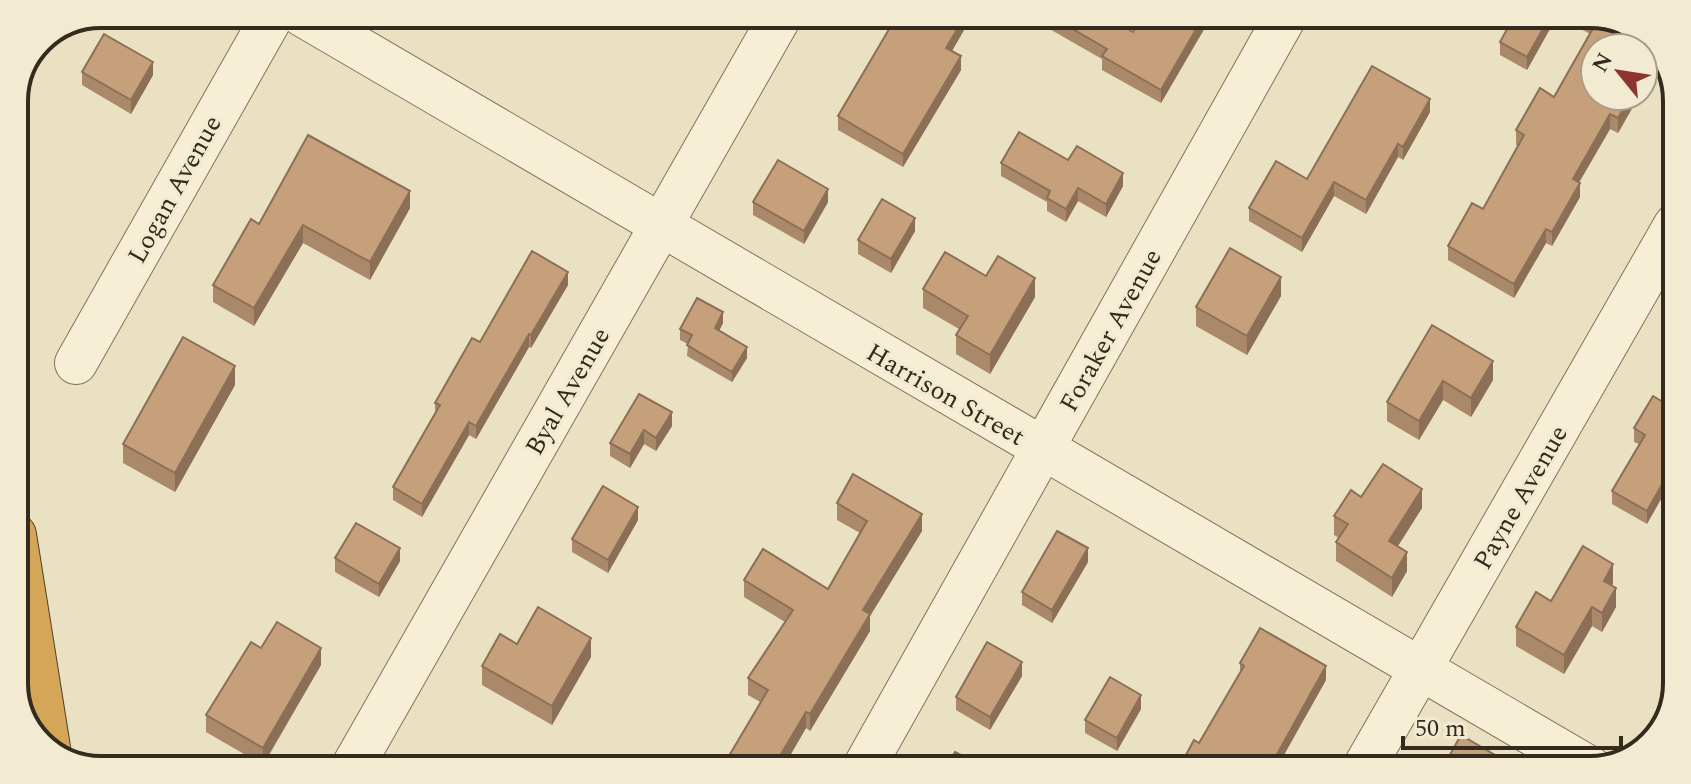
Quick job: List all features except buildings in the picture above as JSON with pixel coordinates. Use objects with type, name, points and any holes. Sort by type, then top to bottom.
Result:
[{"type":"highway","points":[[28,623],[45,731]]},
{"type":"street","name":"Logan Avenue","points":[[76,363],[266,28]]},
{"type":"street","name":"Harrison Street","points":[[324,28],[1570,756]]},
{"type":"street","name":"Byal Avenue","points":[[359,756],[774,28]]},
{"type":"street","name":"Foraker Avenue","points":[[870,756],[1279,28]]},
{"type":"street","name":"Payne Avenue","points":[[1371,756],[1663,246]]}]
